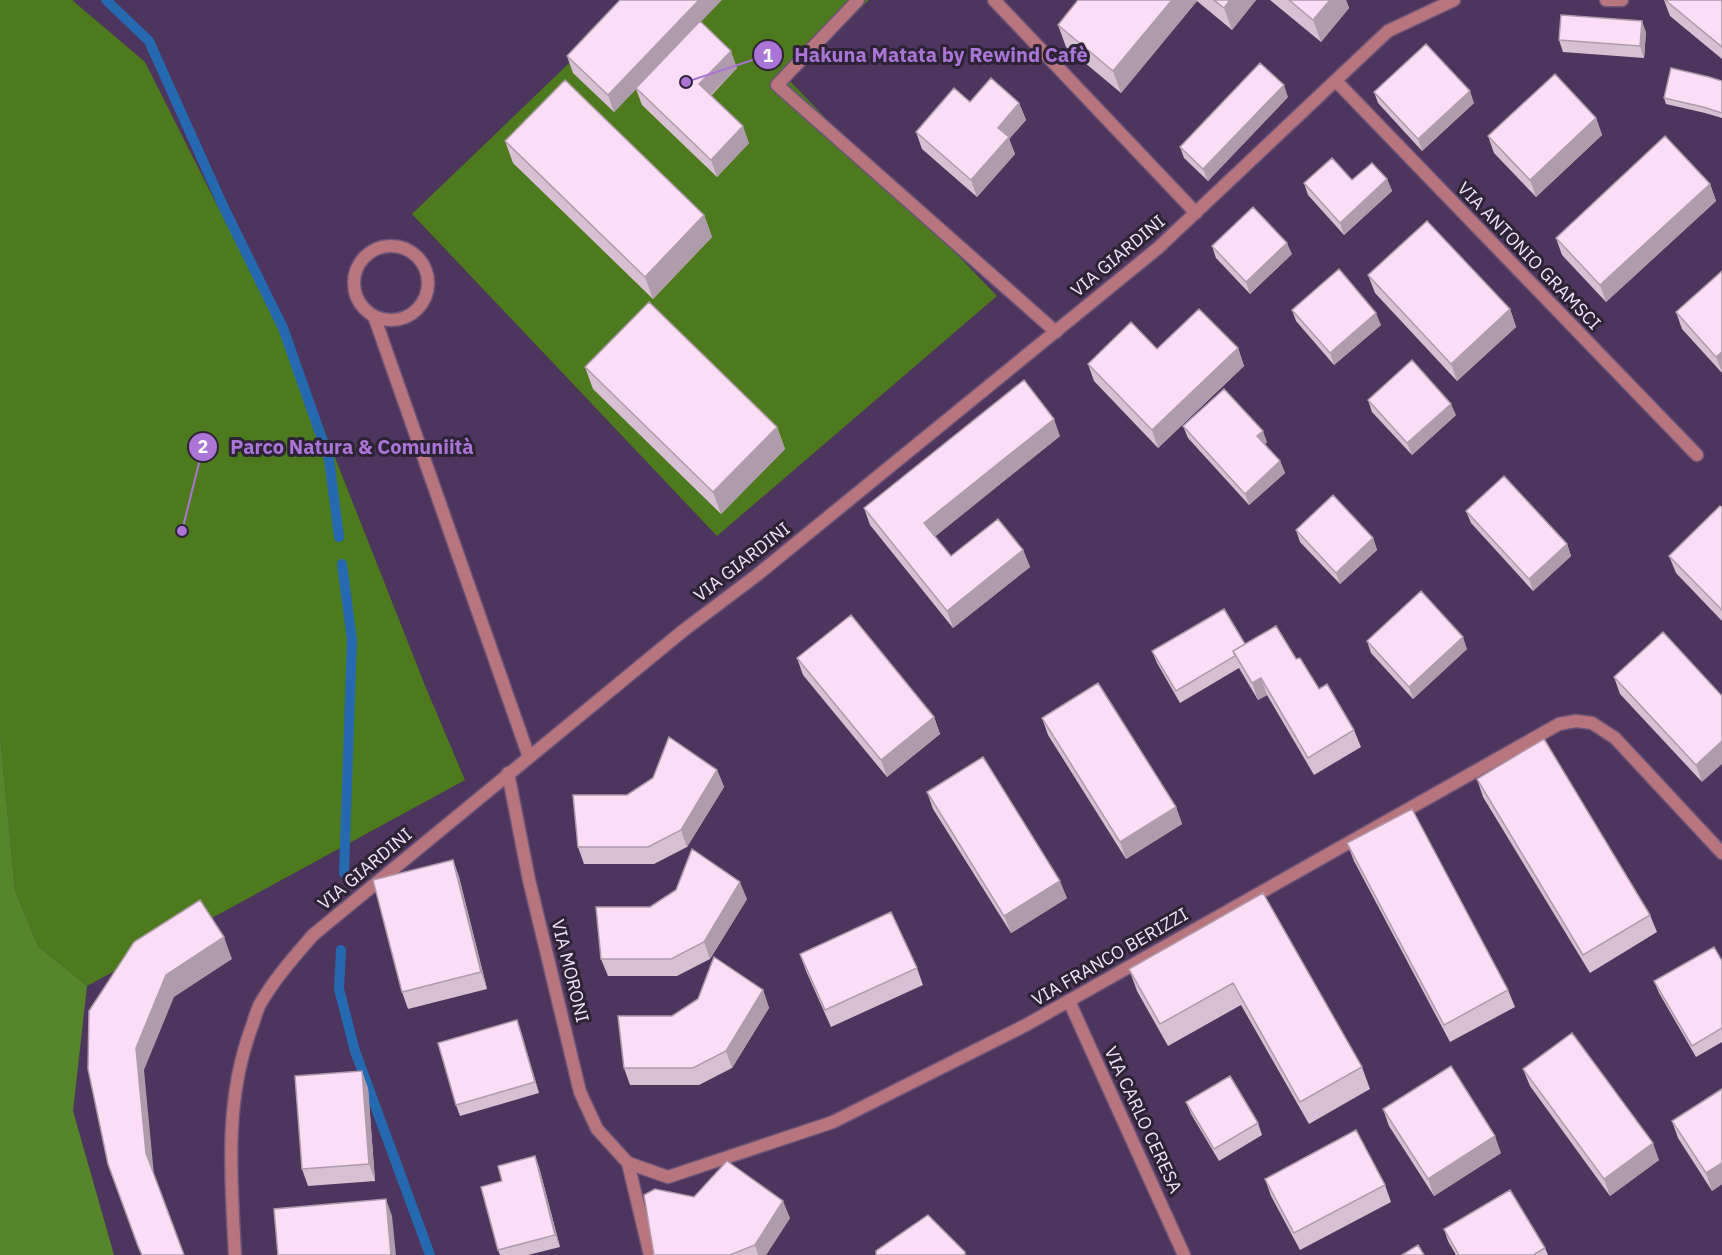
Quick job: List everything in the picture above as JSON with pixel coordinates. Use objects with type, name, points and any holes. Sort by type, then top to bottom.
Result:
[{"type":"street","points":[[858,0],[777,85],[1056,332]]},
{"type":"street","points":[[994,0],[1196,213]]},
{"type":"street","name":"VIA GIARDINI","points":[[235,1255],[230,1144],[233,1096],[240,1057],[260,1005],[282,970],[313,935],[508,773],[684,630],[757,575],[1158,248],[1388,31],[1454,0]]},
{"type":"street","points":[[1606,0],[1622,0]]},
{"type":"street","name":"VIA ANTONIO GRAMSCI","points":[[1336,81],[1697,455]]},
{"type":"street","points":[[374,316],[387,320],[398,320],[410,316],[425,298],[428,286],[427,274],[422,263],[404,249],[393,246],[381,248],[369,253],[360,262],[355,274],[354,286],[357,299],[364,309],[374,316],[529,757]]},
{"type":"street","name":"VIA FRANCO BERIZZI","points":[[628,1162],[668,1177],[833,1122],[1026,1025],[1559,724],[1576,721],[1592,723],[1615,738],[1722,853]]},
{"type":"street","name":"VIA MORONI","points":[[508,773],[529,880],[580,1092],[597,1129],[628,1162]]},
{"type":"street","name":"VIA CARLO CERESA","points":[[1069,1000],[1184,1255]]},
{"type":"street","points":[[628,1162],[650,1255]]},
{"type":"green space","points":[[0,0],[72,0],[145,62],[302,374],[426,688],[465,780],[87,986],[38,946],[15,890],[0,735]]},
{"type":"green space","points":[[635,0],[869,0],[788,79],[997,296],[717,536],[412,214]]},
{"type":"green space","points":[[0,735],[15,890],[38,946],[87,986],[73,1111],[114,1255],[0,1255]]},
{"type":"building","points":[[620,0],[699,0],[608,95],[567,56]]},
{"type":"building","points":[[1078,0],[1172,0],[1113,71],[1058,25]]},
{"type":"building","points":[[1214,0],[1230,0],[1224,8]]},
{"type":"building","points":[[1289,0],[1330,0],[1313,20]]},
{"type":"building","points":[[1665,0],[1722,0],[1722,47]]},
{"type":"building","points":[[1561,15],[1642,21],[1640,46],[1559,40]]},
{"type":"building","points":[[700,21],[731,51],[699,84],[743,126],[711,160],[636,88]]},
{"type":"building","points":[[1426,44],[1470,91],[1418,139],[1374,92]]},
{"type":"building","points":[[1260,63],[1284,85],[1203,169],[1180,147]]},
{"type":"building","points":[[1671,68],[1722,81],[1722,113],[1664,98]]},
{"type":"building","points":[[1555,74],[1596,118],[1530,180],[1488,136]]},
{"type":"building","points":[[991,78],[1019,103],[998,128],[1009,137],[971,180],[916,132],[954,88],[970,102]]},
{"type":"building","points":[[565,80],[704,215],[645,277],[505,141]]},
{"type":"building","points":[[1665,136],[1710,184],[1600,285],[1556,238]]},
{"type":"building","points":[[1332,158],[1352,180],[1372,163],[1387,179],[1340,223],[1304,183]]},
{"type":"building","points":[[1253,207],[1287,243],[1246,282],[1212,246]]},
{"type":"building","points":[[1427,221],[1510,309],[1451,364],[1368,275]]},
{"type":"building","points":[[1339,269],[1376,313],[1330,353],[1292,310]]},
{"type":"building","points":[[1722,271],[1722,352],[1716,357],[1676,312]]},
{"type":"building","points":[[649,302],[777,427],[713,492],[585,367]]},
{"type":"building","points":[[1199,309],[1238,348],[1152,430],[1088,364],[1131,322],[1157,349]]},
{"type":"building","points":[[1412,360],[1451,404],[1407,443],[1368,400]]},
{"type":"building","points":[[1024,380],[1054,419],[924,523],[951,556],[998,519],[1023,550],[947,611],[864,508]]},
{"type":"building","points":[[1224,389],[1263,431],[1257,436],[1280,461],[1245,494],[1183,426]]},
{"type":"building","points":[[1504,476],[1567,544],[1529,579],[1466,511]]},
{"type":"building","points":[[1333,495],[1373,538],[1336,573],[1296,530]]},
{"type":"building","points":[[1720,506],[1722,507],[1722,610],[1669,556]]},
{"type":"building","points":[[1421,591],[1463,637],[1409,687],[1367,641]]},
{"type":"building","points":[[1224,609],[1245,644],[1233,651],[1235,656],[1176,691],[1152,651]]},
{"type":"building","points":[[851,615],[934,717],[881,760],[797,658]]},
{"type":"building","points":[[1276,626],[1296,659],[1300,658],[1319,689],[1327,684],[1354,730],[1308,758],[1261,678],[1252,683],[1233,651]]},
{"type":"building","points":[[1663,632],[1722,696],[1722,741],[1696,765],[1614,677]]},
{"type":"building","points":[[1098,683],[1176,807],[1120,842],[1042,718]]},
{"type":"building","points":[[669,737],[717,770],[681,830],[648,847],[578,847],[573,795],[627,795],[653,778]]},
{"type":"building","points":[[1544,739],[1650,915],[1583,955],[1477,779]]},
{"type":"building","points":[[983,757],[1060,881],[1004,916],[927,792]]},
{"type":"building","points":[[1412,809],[1508,990],[1444,1025],[1347,843]]},
{"type":"building","points":[[692,849],[740,882],[704,942],[671,959],[601,959],[596,907],[650,907],[676,890]]},
{"type":"building","points":[[453,860],[481,972],[402,992],[373,880]]},
{"type":"building","points":[[1263,893],[1362,1067],[1300,1102],[1233,983],[1160,1024],[1129,969]]},
{"type":"building","points":[[200,900],[224,937],[166,975],[136,1048],[146,1153],[184,1255],[142,1255],[108,1164],[88,1069],[89,1011],[134,942]]},
{"type":"building","points":[[891,912],[917,968],[825,1010],[800,954]]},
{"type":"building","points":[[1714,947],[1722,961],[1722,1028],[1692,1046],[1654,981]]},
{"type":"building","points":[[714,957],[763,990],[726,1051],[693,1068],[624,1068],[618,1016],[672,1016],[698,999]]},
{"type":"building","points":[[517,1020],[535,1082],[456,1105],[438,1043]]},
{"type":"building","points":[[1572,1033],[1653,1143],[1604,1179],[1523,1069]]},
{"type":"building","points":[[1451,1066],[1495,1136],[1428,1179],[1383,1109]]},
{"type":"building","points":[[362,1071],[369,1164],[302,1169],[295,1076]]},
{"type":"building","points":[[1230,1076],[1258,1123],[1214,1149],[1186,1102]]},
{"type":"building","points":[[1722,1089],[1722,1163],[1706,1173],[1672,1121]]},
{"type":"building","points":[[1356,1130],[1385,1185],[1294,1233],[1265,1179]]},
{"type":"building","points":[[535,1156],[555,1235],[498,1250],[481,1187],[502,1181],[498,1166]]},
{"type":"building","points":[[727,1161],[783,1201],[755,1245],[730,1255],[654,1255],[644,1195],[655,1189],[694,1197]]},
{"type":"building","points":[[1510,1190],[1545,1248],[1533,1255],[1459,1255],[1444,1229]]},
{"type":"building","points":[[386,1199],[391,1255],[278,1255],[274,1209]]},
{"type":"building","points":[[928,1215],[965,1252],[965,1255],[876,1255],[876,1251]]},
{"type":"building","points":[[1418,1245],[1424,1255],[1402,1255]]},
{"type":"waterway","points":[[106,0],[149,41],[224,208],[283,328],[329,459],[339,537]]},
{"type":"waterway","points":[[342,564],[352,640],[344,873]]},
{"type":"waterway","points":[[341,950],[339,989],[355,1051],[430,1255]]},
{"type":"place","name":"Hakuna Matata by Rewind Cafè","points":[[686,82]]},
{"type":"place","name":"Parco Natura & Comuniità","points":[[182,531]]}]
